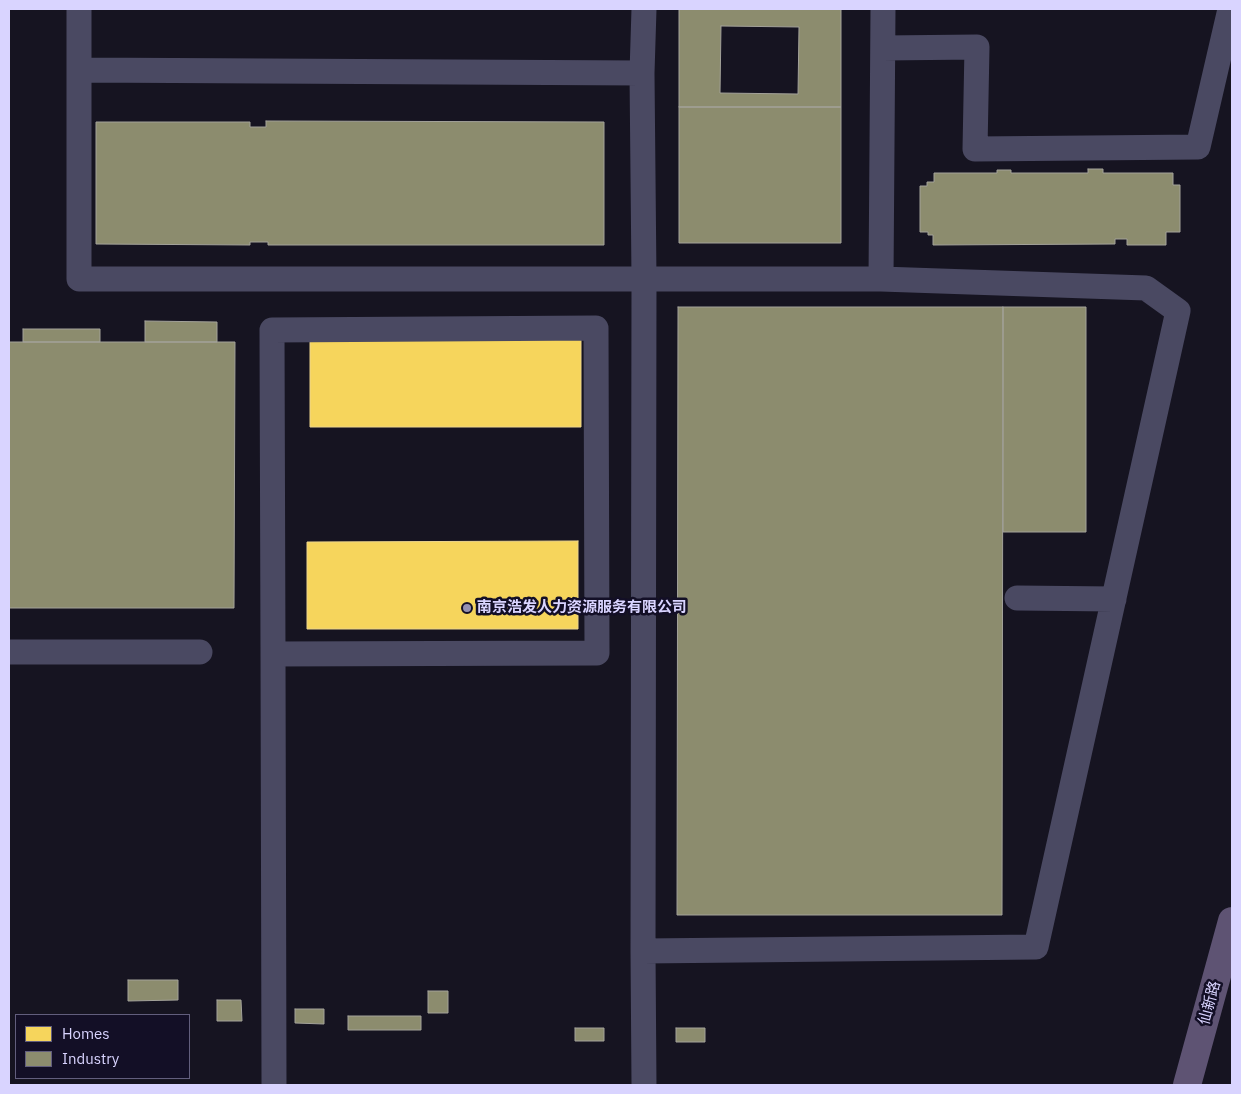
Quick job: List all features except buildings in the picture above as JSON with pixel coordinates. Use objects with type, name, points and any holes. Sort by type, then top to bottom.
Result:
[{"type":"main road","name":"仙新路","points":[[1187,1085],[1232,921]]},
{"type":"main road","points":[[1203,1085],[1232,978]]},
{"type":"lane","points":[[79,9],[79,279],[881,279],[1146,288],[1178,311],[1036,947],[642,951]]},
{"type":"lane","points":[[644,9],[642,73],[644,279],[642,951],[644,1085]]},
{"type":"lane","points":[[881,279],[883,9]]},
{"type":"lane","points":[[883,48],[977,47],[975,149],[1198,147],[1230,9]]},
{"type":"lane","points":[[79,70],[642,73]]},
{"type":"lane","points":[[273,654],[597,653],[596,328],[272,330],[274,1085]]},
{"type":"lane","points":[[1017,598],[1114,599]]},
{"type":"lane","points":[[9,652],[200,652]]},
{"type":"place","name":"南京浩发人力资源服务有限公司","points":[[467,608]]}]
